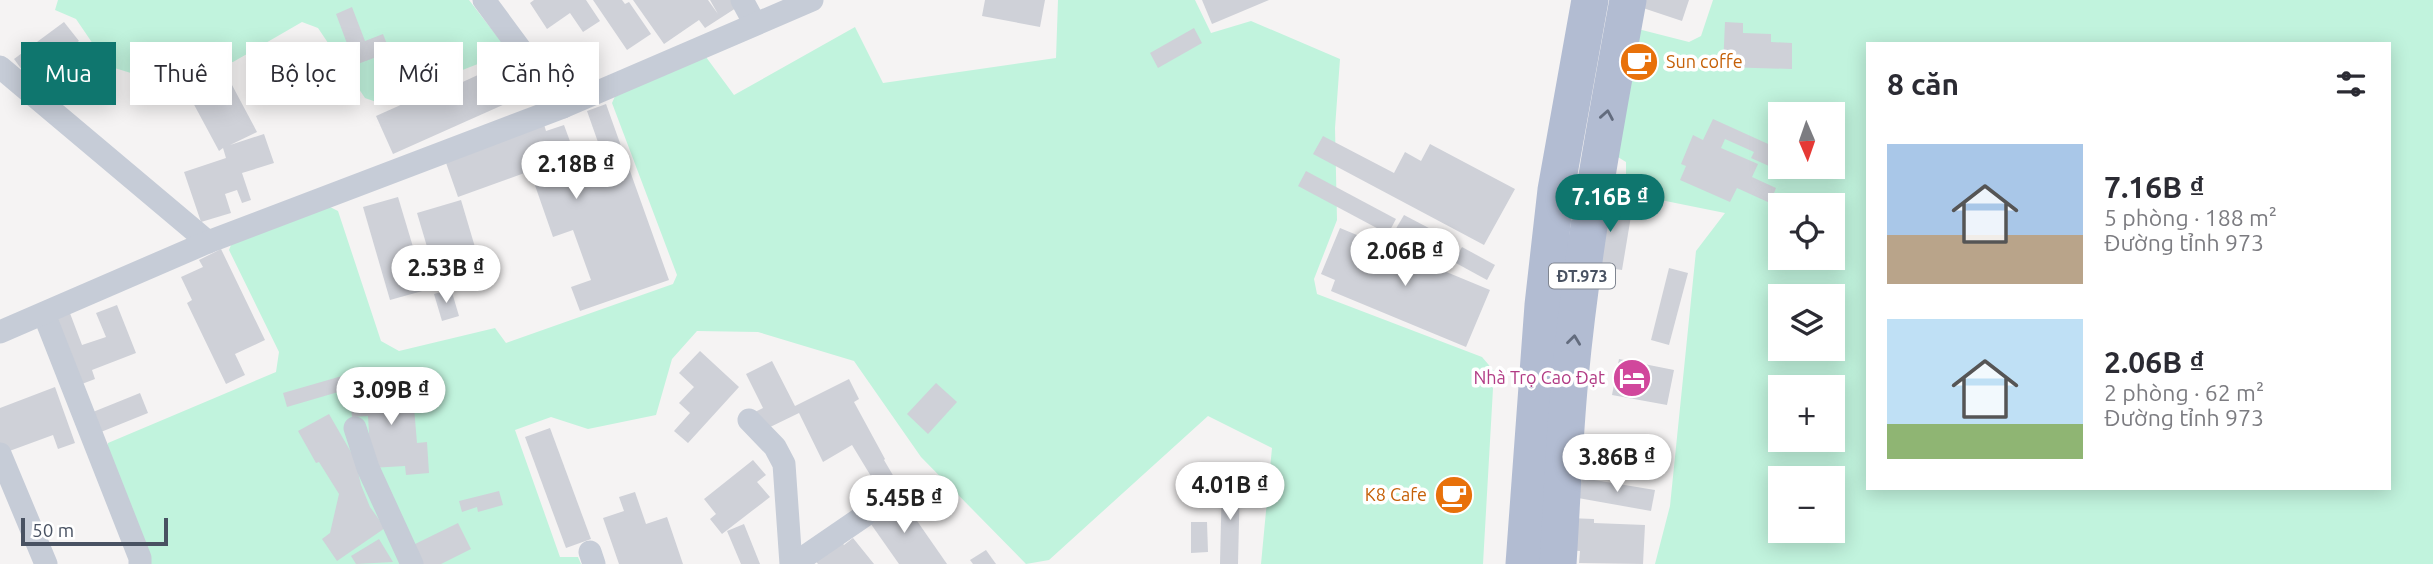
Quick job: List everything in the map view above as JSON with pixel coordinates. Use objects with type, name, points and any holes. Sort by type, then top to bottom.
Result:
[{"type":"main road","name":"ĐT.973","points":[[1565,0],[1580,51]]},
{"type":"main road","name":"ĐT.973","points":[[1541,558],[1546,280],[1556,190],[1590,0]]},
{"type":"main road","name":"ĐT.973","points":[[1541,558],[1570,380],[1595,178],[1628,0]]},
{"type":"street","points":[[484,0],[563,107]]},
{"type":"street","points":[[742,0],[755,24]]},
{"type":"street","points":[[0,332],[208,242],[563,107],[812,0]]},
{"type":"street","points":[[0,67],[208,242]]},
{"type":"street","points":[[44,314],[140,558],[140,564]]},
{"type":"street","points":[[749,420],[775,447],[784,464],[792,564],[864,516]]},
{"type":"street","points":[[355,428],[368,468],[412,564]]},
{"type":"street","points":[[0,454],[46,564]]},
{"type":"green space","points":[[58,0],[469,0],[501,42],[477,42],[477,64],[463,70],[463,42],[374,42],[374,101],[365,98],[360,91],[360,42],[327,42],[318,28],[302,22],[268,42],[246,42],[246,54],[233,62],[232,42],[130,42],[130,73],[116,68],[116,42],[92,42],[76,19],[55,10]]},
{"type":"green space","points":[[1058,0],[1195,0],[1211,33],[1251,21],[1340,59],[1335,128],[1337,220],[1314,279],[1317,294],[1482,357],[1494,371],[1483,564],[1261,564],[1272,448],[1208,416],[1049,560],[1026,564],[921,457],[854,361],[758,332],[697,331],[672,359],[656,415],[588,429],[551,417],[515,430],[560,557],[578,557],[581,564],[147,564],[106,455],[108,443],[276,372],[279,352],[229,250],[233,240],[326,205],[338,211],[381,341],[399,351],[495,328],[506,343],[673,284],[677,275],[612,103],[616,94],[706,57],[734,95],[855,27],[883,83],[1056,58]]},
{"type":"green space","points":[[1713,0],[2433,0],[2433,564],[1655,564],[1670,506],[1696,251],[1725,213],[1626,193],[1626,162],[1613,154],[1638,29],[1689,42],[1701,36]]},
{"type":"building","points":[[534,0],[586,0],[600,21],[583,32],[570,13],[547,29],[530,3]]},
{"type":"building","points":[[593,0],[622,0],[625,4],[629,2],[651,34],[627,50]]},
{"type":"building","points":[[633,0],[708,0],[718,14],[710,0],[732,0],[736,8],[705,28],[699,20],[664,44]]},
{"type":"building","points":[[985,0],[1045,0],[1040,27],[982,16]]},
{"type":"building","points":[[1202,0],[1269,0],[1212,24]]},
{"type":"building","points":[[1633,0],[1689,0],[1682,21],[1631,4]]},
{"type":"building","points":[[352,7],[365,41],[383,34],[386,42],[374,42],[374,58],[360,63],[360,42],[346,42],[336,14]]},
{"type":"building","points":[[64,22],[79,41],[78,42],[37,42]]},
{"type":"building","points":[[1725,22],[1743,23],[1743,33],[1771,34],[1771,42],[1792,43],[1792,69],[1723,67]]},
{"type":"building","points":[[1194,28],[1202,43],[1158,68],[1150,53]]},
{"type":"building","points":[[21,54],[21,68],[14,59]]},
{"type":"building","points":[[477,75],[477,105],[503,105],[393,154],[376,116],[401,105],[463,105],[463,82]]},
{"type":"building","points":[[232,85],[257,132],[230,145],[264,134],[274,163],[242,173],[251,200],[242,203],[237,190],[225,194],[231,213],[201,222],[184,172],[226,158],[223,148],[219,151],[194,105],[232,105]]},
{"type":"building","points":[[606,104],[669,280],[580,311],[571,287],[591,280],[573,230],[553,237],[530,171],[458,197],[445,160],[542,118],[546,131],[564,125],[575,155],[587,150],[593,166],[605,162],[587,111]]},
{"type":"building","points":[[1713,119],[1768,144],[1768,166],[1751,158],[1754,152],[1725,139],[1721,148],[1758,164],[1752,177],[1776,188],[1774,193],[1768,193],[1768,202],[1737,188],[1730,202],[1680,180],[1686,166],[1681,164],[1693,135],[1703,140]]},
{"type":"building","points":[[1323,136],[1394,173],[1405,152],[1421,161],[1430,144],[1515,189],[1484,245],[1313,154]]},
{"type":"building","points":[[1306,171],[1396,219],[1388,234],[1298,186]]},
{"type":"building","points":[[398,197],[426,290],[390,300],[363,207]]},
{"type":"building","points":[[1596,198],[1633,204],[1622,270],[1588,265]]},
{"type":"building","points":[[461,200],[480,264],[436,277],[417,213]]},
{"type":"building","points":[[1404,215],[1446,237],[1436,254],[1394,232]]},
{"type":"building","points":[[1340,228],[1490,290],[1466,347],[1331,291],[1335,280],[1321,274]]},
{"type":"building","points":[[1462,247],[1495,265],[1487,280],[1454,262]]},
{"type":"building","points":[[221,249],[265,340],[235,354],[245,375],[226,384],[187,303],[192,300],[181,277],[203,267],[199,260]]},
{"type":"building","points":[[1669,268],[1688,273],[1669,345],[1651,340]]},
{"type":"building","points":[[451,289],[459,316],[442,321],[434,294]]},
{"type":"building","points":[[117,305],[136,353],[92,370],[95,379],[74,387],[47,316],[68,308],[82,345],[106,337],[96,313]]},
{"type":"building","points":[[700,351],[739,387],[688,443],[674,431],[690,413],[679,403],[694,387],[679,373]]},
{"type":"building","points":[[1619,359],[1674,370],[1667,405],[1612,395]]},
{"type":"building","points":[[772,361],[795,406],[849,379],[859,399],[854,402],[894,477],[891,479],[897,488],[883,496],[852,445],[823,462],[799,413],[764,430],[755,412],[763,408],[746,374]]},
{"type":"building","points":[[342,376],[345,390],[287,407],[283,393]]},
{"type":"building","points":[[403,382],[404,395],[413,395],[417,443],[427,442],[429,473],[406,475],[405,466],[371,468],[368,416],[352,417],[349,387]]},
{"type":"building","points":[[936,383],[957,402],[928,434],[907,414]]},
{"type":"building","points":[[55,387],[75,443],[58,449],[53,435],[4,453],[0,443],[0,408]]},
{"type":"building","points":[[140,393],[148,413],[96,434],[88,414]]},
{"type":"building","points":[[329,414],[355,459],[370,507],[385,528],[337,561],[322,539],[330,533],[339,494],[319,462],[316,463],[298,431]]},
{"type":"building","points":[[550,428],[591,539],[566,548],[525,437]]},
{"type":"building","points":[[753,460],[766,475],[757,482],[770,497],[722,534],[710,519],[716,514],[704,499]]},
{"type":"building","points":[[1582,478],[1655,490],[1651,511],[1578,498]]},
{"type":"building","points":[[1222,479],[1240,479],[1238,564],[1220,564]]},
{"type":"building","points":[[499,491],[503,505],[478,512],[477,507],[462,512],[459,501]]},
{"type":"building","points":[[635,492],[646,524],[667,517],[683,564],[619,564],[603,518],[624,511],[619,497]]},
{"type":"building","points":[[899,495],[947,564],[899,564],[866,517]]},
{"type":"building","points":[[1568,518],[1594,519],[1594,523],[1645,525],[1643,564],[1579,563],[1580,551],[1566,550]]},
{"type":"building","points":[[1191,522],[1207,522],[1208,552],[1191,553]]},
{"type":"building","points":[[458,523],[471,549],[441,564],[420,564],[411,546]]},
{"type":"building","points":[[744,524],[760,564],[741,564],[727,531]]},
{"type":"building","points":[[837,537],[844,545],[853,538],[874,564],[818,564],[813,558]]},
{"type":"building","points":[[379,539],[393,562],[356,564],[351,556]]},
{"type":"building","points":[[986,550],[996,564],[973,564],[970,560]]},
{"type":"place","name":"Sun coffe","points":[[1639,62]]},
{"type":"place","name":"Nhà Trọ Cao Đạt","points":[[1632,378]]},
{"type":"place","name":"K8 Cafe","points":[[1454,495]]}]
